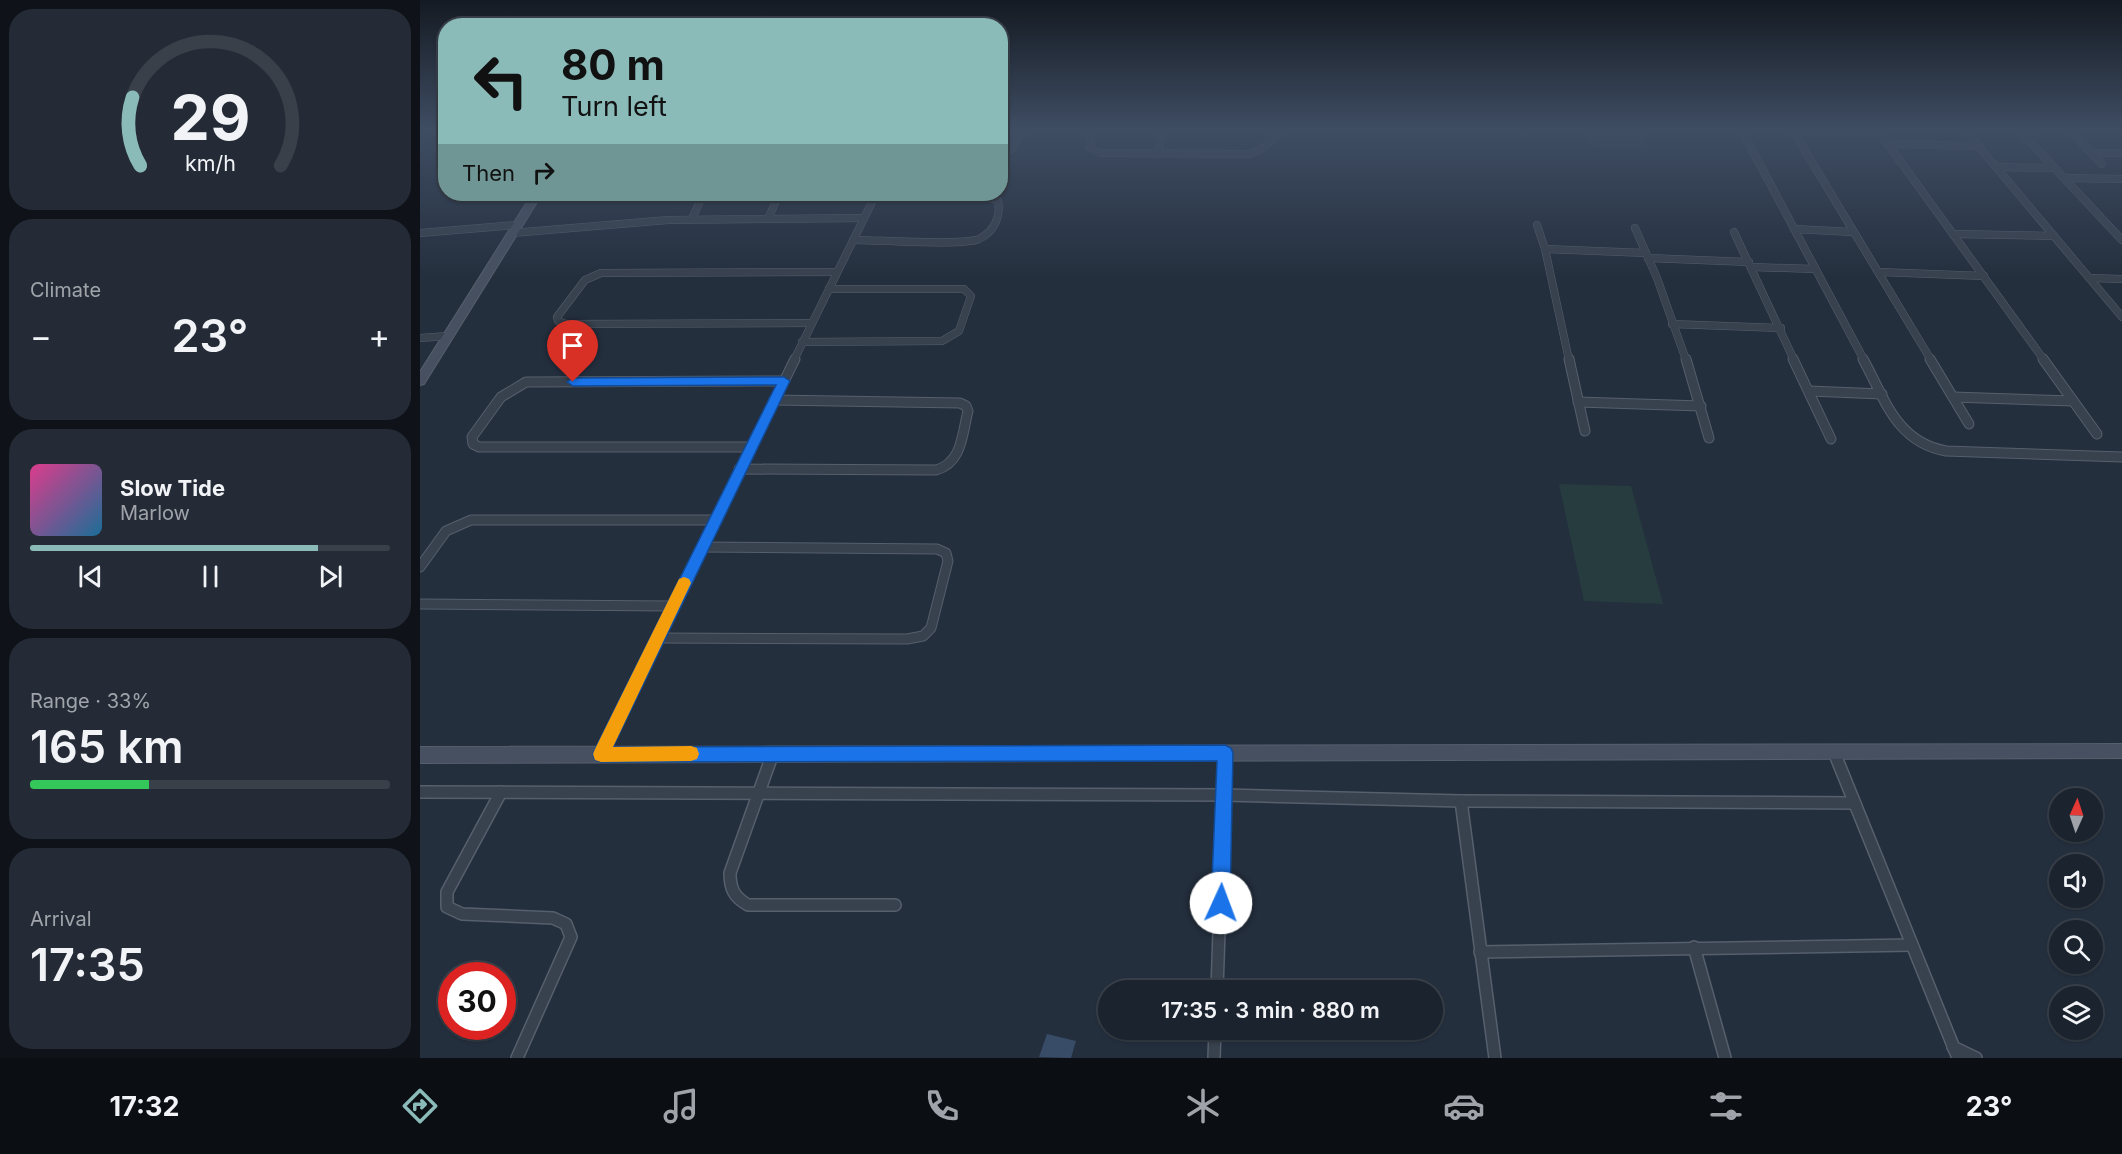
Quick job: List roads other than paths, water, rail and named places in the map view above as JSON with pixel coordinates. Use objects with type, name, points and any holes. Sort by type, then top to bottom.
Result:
[{"type":"street","points":[[1767,178],[1903,431],[1918,445],[1933,450],[2122,457]]},
{"type":"street","points":[[1821,178],[1969,424]]},
{"type":"street","points":[[1913,178],[2097,434]]},
{"type":"street","points":[[2006,178],[2122,317]]},
{"type":"street","points":[[2066,178],[2122,240]]},
{"type":"street","points":[[420,381],[533,201]]},
{"type":"street","points":[[692,219],[700,201]]},
{"type":"street","points":[[768,219],[776,201]]},
{"type":"street","points":[[601,754],[872,201]]},
{"type":"street","points":[[853,240],[972,241],[981,239],[993,230],[1000,205],[998,201]]},
{"type":"street","points":[[420,233],[692,219],[864,218]]},
{"type":"street","points":[[1537,225],[1545,249],[1585,431]]},
{"type":"street","points":[[1635,228],[1701,406],[1709,438]]},
{"type":"street","points":[[1794,229],[1853,232]]},
{"type":"street","points":[[1734,232],[1781,328],[1831,439]]},
{"type":"street","points":[[1953,234],[2054,236]]},
{"type":"street","points":[[1545,249],[1815,269]]},
{"type":"street","points":[[812,323],[566,324],[558,321],[557,317],[585,280],[601,273],[837,272]]},
{"type":"street","points":[[1879,272],[1984,276]]},
{"type":"street","points":[[2089,278],[2122,279]]},
{"type":"street","points":[[802,342],[942,341],[959,331],[971,296],[964,289],[829,289]]},
{"type":"street","points":[[1672,324],[1781,328]]},
{"type":"street","points":[[420,338],[448,336]]},
{"type":"street","points":[[751,447],[479,447],[473,444],[472,437],[505,392],[515,385],[526,382],[784,381]]},
{"type":"street","points":[[1809,391],[1882,393]]},
{"type":"street","points":[[1953,397],[2073,401]]},
{"type":"street","points":[[739,469],[936,470],[947,467],[955,460],[968,411],[966,406],[960,403],[774,400]]},
{"type":"street","points":[[1578,402],[1701,406]]},
{"type":"street","points":[[420,567],[444,531],[456,523],[471,520],[715,520]]},
{"type":"street","points":[[657,638],[907,639],[923,636],[931,628],[948,561],[946,553],[937,549],[702,547]]},
{"type":"street","points":[[420,604],[672,606]]},
{"type":"street","points":[[420,755],[2122,751]]},
{"type":"street","points":[[1834,752],[1956,1052],[1976,1058]]},
{"type":"street","points":[[773,753],[730,873],[730,888],[736,898],[748,905],[895,905]]},
{"type":"street","points":[[1217,980],[1225,753]]},
{"type":"street","points":[[420,792],[1225,795],[1461,801],[1854,803]]},
{"type":"street","points":[[501,792],[447,892],[447,907],[462,914],[553,918],[566,924],[571,937],[518,1058]]},
{"type":"street","points":[[1461,801],[1495,1058]]},
{"type":"street","points":[[1480,952],[1912,945]]},
{"type":"street","points":[[1694,947],[1725,1058]]},
{"type":"street","points":[[1214,1058],[1215,1040]]},
{"type":"water","points":[[1047,1034],[1076,1041],[1071,1058],[1039,1057]]}]
